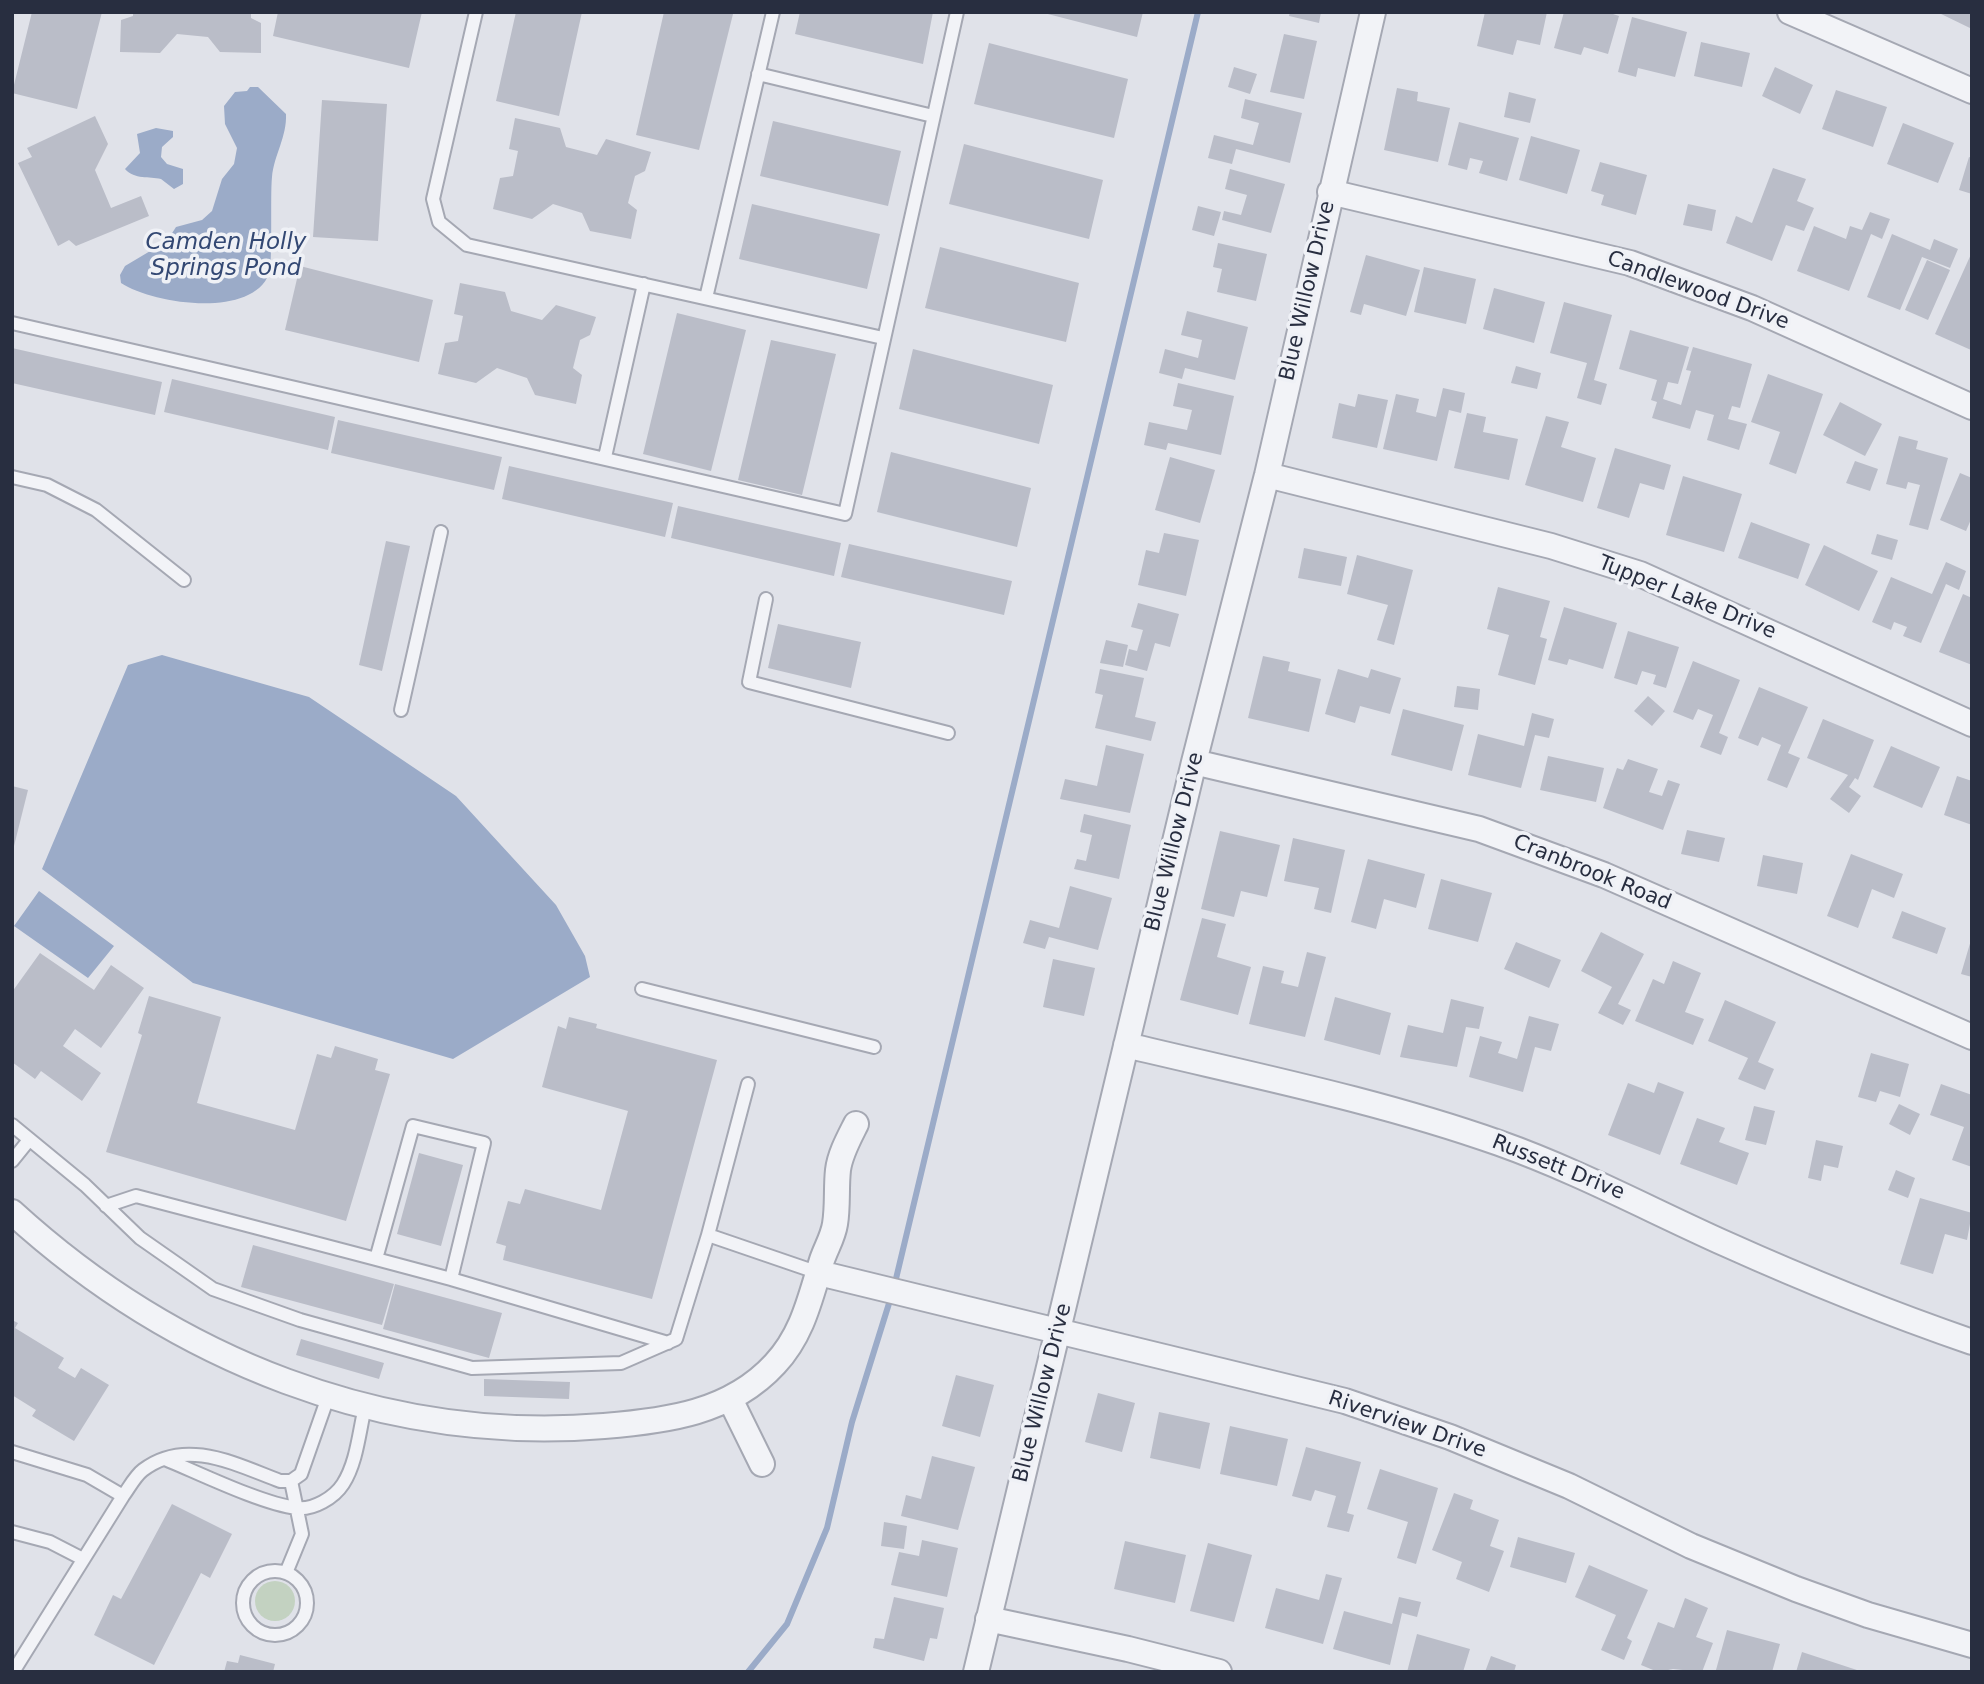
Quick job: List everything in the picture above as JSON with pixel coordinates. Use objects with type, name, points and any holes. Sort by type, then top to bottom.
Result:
[{"type":"street","name":"Blue Willow Drive","points":[[976,1672],[1194,762],[1267,475],[1373,12]]},
{"type":"street","points":[[1790,12],[1972,91]]},
{"type":"street","name":"Candlewood Drive","points":[[1330,192],[1630,262],[1752,308],[1972,407]]},
{"type":"street","name":"Tupper Lake Drive","points":[[1267,475],[1551,546],[1640,574],[1972,724]]},
{"type":"street","name":"Cranbrook Road","points":[[1194,762],[1479,829],[1605,875],[1972,1037]]},
{"type":"street","name":"Russett Drive","points":[[1126,1045],[1378,1104],[1500,1143],[1628,1195],[1725,1244],[1883,1311],[1972,1342]]},
{"type":"street","points":[[12,1212],[82,1271],[184,1337],[247,1368],[328,1397],[453,1424],[578,1428],[674,1418],[703,1411],[730,1399],[775,1364],[792,1342],[805,1317],[834,1228],[838,1168],[856,1124]]},
{"type":"street","name":"Riverview Drive","points":[[819,1273],[846,1282],[869,1284],[1345,1401],[1450,1437],[1569,1486],[1691,1546],[1796,1589],[1868,1615],[1972,1645]]},
{"type":"street","points":[[730,1399],[762,1464]]},
{"type":"street","points":[[988,1619],[1128,1648],[1219,1672]]},
{"type":"lane","points":[[476,12],[433,199],[439,222],[467,244],[883,338]]},
{"type":"lane","points":[[706,298],[772,12]]},
{"type":"lane","points":[[12,323],[845,514],[957,12]]},
{"type":"lane","points":[[758,74],[933,116]]},
{"type":"lane","points":[[605,457],[644,284]]},
{"type":"lane","points":[[12,477],[47,485],[96,510],[184,580]]},
{"type":"lane","points":[[401,710],[441,532]]},
{"type":"lane","points":[[766,599],[749,682],[948,733]]},
{"type":"lane","points":[[642,989],[874,1047]]},
{"type":"lane","points":[[12,1125],[140,1238],[212,1289],[300,1320],[472,1368],[621,1363],[676,1339],[708,1235],[748,1084]]},
{"type":"lane","points":[[376,1259],[413,1126],[484,1143],[451,1279]]},
{"type":"lane","points":[[12,1161],[29,1140]]},
{"type":"lane","points":[[106,1206],[136,1196],[451,1279],[668,1343]]},
{"type":"lane","points":[[708,1235],[819,1273]]},
{"type":"lane","points":[[13,1672],[122,1496],[142,1471],[165,1459],[185,1453],[215,1458],[280,1481],[291,1481],[301,1474],[328,1397]]},
{"type":"lane","points":[[165,1459],[298,1508],[316,1506],[342,1487],[352,1466],[365,1407]]},
{"type":"lane","points":[[12,1452],[87,1475],[122,1496]]},
{"type":"lane","points":[[286,1573],[302,1534],[291,1481]]},
{"type":"lane","points":[[12,1532],[50,1542],[83,1559]]},
{"type":"lane","points":[[265,1572],[286,1573],[302,1586],[307,1607],[298,1626],[279,1636],[268,1635],[250,1625],[242,1605],[243,1594],[248,1585],[265,1572]]},
{"type":"green space","points":[[275,1581],[283,1582],[289,1587],[294,1593],[294,1609],[289,1615],[283,1620],[275,1621],[267,1620],[261,1615],[256,1609],[255,1601],[256,1593],[261,1587],[267,1582]]},
{"type":"water","name":"Camden Holly Springs Pond","points":[[250,87],[258,87],[286,114],[285,130],[272,177],[269,274],[259,288],[243,297],[223,302],[200,303],[155,297],[121,283],[120,275],[125,266],[167,241],[176,227],[202,220],[212,211],[222,179],[234,164],[237,148],[225,124],[224,106],[235,92],[247,91]]},
{"type":"water","points":[[156,128],[173,131],[173,137],[162,147],[161,157],[167,164],[183,169],[183,184],[174,189],[161,179],[138,176],[125,169],[140,153],[137,134]]},
{"type":"water","points":[[162,655],[309,697],[456,796],[556,905],[585,956],[590,977],[453,1059],[193,983],[42,869],[128,665]]},
{"type":"water","points":[[39,891],[114,946],[88,978],[14,926]]},
{"type":"building","points":[[32,12],[102,12],[77,109],[12,93]]},
{"type":"building","points":[[133,12],[251,12],[251,18],[261,23],[261,53],[220,52],[208,37],[177,34],[160,53],[120,52],[121,20],[133,16]]},
{"type":"building","points":[[278,12],[422,12],[409,68],[273,36]]},
{"type":"building","points":[[516,12],[582,12],[559,116],[496,101]]},
{"type":"building","points":[[664,12],[733,14],[699,150],[636,135]]},
{"type":"building","points":[[800,12],[933,12],[923,64],[795,34]]},
{"type":"building","points":[[1040,12],[1143,12],[1137,37]]},
{"type":"building","points":[[1290,12],[1321,12],[1319,23],[1289,16]]},
{"type":"building","points":[[1485,12],[1547,12],[1540,45],[1517,40],[1513,55],[1477,46]]},
{"type":"building","points":[[1564,12],[1607,12],[1619,16],[1608,54],[1584,47],[1581,55],[1554,48]]},
{"type":"building","points":[[1937,12],[1972,12],[1972,29]]},
{"type":"building","points":[[1632,17],[1687,32],[1675,77],[1638,68],[1636,77],[1618,72]]},
{"type":"building","points":[[1284,34],[1317,41],[1304,99],[1270,92]]},
{"type":"building","points":[[1701,42],[1750,53],[1742,87],[1694,76]]},
{"type":"building","points":[[989,43],[1128,79],[1114,138],[974,104]]},
{"type":"building","points":[[1234,67],[1257,74],[1250,94],[1228,87]]},
{"type":"building","points":[[1775,67],[1813,85],[1800,114],[1762,96]]},
{"type":"building","points":[[1397,88],[1418,92],[1417,101],[1450,108],[1438,162],[1384,150]]},
{"type":"building","points":[[1836,90],[1887,107],[1873,147],[1822,129]]},
{"type":"building","points":[[1509,92],[1536,99],[1530,123],[1504,117]]},
{"type":"building","points":[[1245,99],[1302,113],[1290,163],[1236,149],[1232,164],[1208,158],[1214,135],[1253,145],[1259,123],[1241,118]]},
{"type":"building","points":[[322,100],[387,104],[378,241],[313,237]]},
{"type":"building","points":[[95,116],[108,144],[95,170],[111,208],[141,196],[149,216],[76,246],[69,240],[58,246],[18,163],[32,157],[27,148]]},
{"type":"building","points":[[515,118],[560,128],[566,147],[597,155],[606,139],[651,152],[645,171],[635,176],[628,203],[637,210],[631,239],[590,231],[582,213],[553,204],[532,219],[493,209],[500,178],[513,176],[518,151],[509,149]]},
{"type":"building","points":[[773,121],[901,151],[888,206],[760,176]]},
{"type":"building","points":[[1459,122],[1519,138],[1507,181],[1479,173],[1483,161],[1470,158],[1467,170],[1448,165]]},
{"type":"building","points":[[1903,123],[1954,143],[1938,183],[1887,164]]},
{"type":"building","points":[[1531,136],[1580,150],[1567,194],[1519,180]]},
{"type":"building","points":[[964,144],[1103,180],[1089,239],[949,204]]},
{"type":"building","points":[[1969,157],[1972,158],[1972,194],[1959,190]]},
{"type":"building","points":[[1600,162],[1647,175],[1636,215],[1601,205],[1604,195],[1591,191]]},
{"type":"building","points":[[1773,168],[1806,179],[1797,201],[1814,208],[1804,231],[1786,225],[1772,261],[1726,243],[1736,216],[1752,223]]},
{"type":"building","points":[[1230,169],[1285,184],[1271,233],[1222,220],[1224,211],[1241,215],[1247,195],[1225,189]]},
{"type":"building","points":[[752,204],[880,234],[867,289],[739,259]]},
{"type":"building","points":[[1688,204],[1716,210],[1712,231],[1683,225]]},
{"type":"building","points":[[1198,206],[1221,212],[1214,236],[1192,230]]},
{"type":"building","points":[[1870,212],[1890,219],[1882,239],[1871,234],[1849,291],[1797,271],[1814,226],[1846,239],[1850,226],[1862,230]]},
{"type":"building","points":[[1892,234],[1930,250],[1934,239],[1958,249],[1950,268],[1922,257],[1900,310],[1867,297]]},
{"type":"building","points":[[1218,243],[1267,254],[1256,301],[1217,292],[1222,269],[1213,267]]},
{"type":"building","points":[[940,247],[1079,283],[1066,342],[925,308]]},
{"type":"building","points":[[1972,252],[1972,348],[1971,350],[1935,334]]},
{"type":"building","points":[[1366,255],[1420,270],[1406,316],[1364,304],[1361,315],[1350,312]]},
{"type":"building","points":[[1927,260],[1950,270],[1928,320],[1905,310]]},
{"type":"building","points":[[300,266],[433,300],[419,362],[285,330]]},
{"type":"building","points":[[1424,267],[1476,279],[1466,324],[1414,312]]},
{"type":"building","points":[[460,283],[505,292],[511,311],[542,320],[556,305],[596,317],[590,335],[580,340],[573,368],[582,375],[576,404],[535,395],[527,378],[497,368],[476,383],[438,374],[445,343],[458,341],[463,316],[454,314]]},
{"type":"building","points":[[1494,288],[1545,302],[1534,343],[1483,329]]},
{"type":"building","points":[[1564,302],[1612,315],[1594,380],[1607,384],[1601,405],[1577,398],[1587,363],[1550,353]]},
{"type":"building","points":[[1187,311],[1248,327],[1235,380],[1185,368],[1182,379],[1159,373],[1165,349],[1198,358],[1202,340],[1181,335]]},
{"type":"building","points":[[677,313],[746,330],[711,471],[643,454]]},
{"type":"building","points":[[1630,330],[1689,347],[1678,384],[1668,382],[1663,399],[1681,405],[1691,371],[1686,370],[1693,347],[1752,364],[1740,408],[1732,406],[1728,419],[1747,424],[1739,450],[1707,440],[1714,415],[1696,410],[1690,429],[1652,418],[1657,402],[1651,400],[1657,380],[1619,369]]},
{"type":"building","points":[[771,340],[836,354],[802,495],[738,480]]},
{"type":"building","points":[[12,348],[162,382],[155,415],[12,383]]},
{"type":"building","points":[[913,349],[1053,385],[1039,444],[899,409]]},
{"type":"building","points":[[1516,366],[1541,373],[1537,389],[1511,383]]},
{"type":"building","points":[[1768,374],[1823,394],[1796,474],[1769,464],[1780,432],[1751,422]]},
{"type":"building","points":[[172,379],[335,417],[328,450],[164,412]]},
{"type":"building","points":[[1178,383],[1234,396],[1221,455],[1168,443],[1166,450],[1144,445],[1149,422],[1187,430],[1192,410],[1173,406]]},
{"type":"building","points":[[1443,388],[1465,393],[1461,413],[1449,410],[1437,461],[1383,449],[1396,394],[1419,399],[1416,412],[1436,417]]},
{"type":"building","points":[[1358,394],[1388,400],[1377,448],[1332,438],[1339,403],[1355,407]]},
{"type":"building","points":[[1840,402],[1882,424],[1865,456],[1823,435]]},
{"type":"building","points":[[1467,413],[1486,417],[1483,432],[1518,439],[1509,480],[1454,468]]},
{"type":"building","points":[[1546,416],[1569,422],[1561,447],[1596,458],[1583,502],[1525,485]]},
{"type":"building","points":[[338,420],[502,457],[494,490],[331,453]]},
{"type":"building","points":[[1899,436],[1918,441],[1916,449],[1948,458],[1928,530],[1909,525],[1920,485],[1908,482],[1906,489],[1886,484]]},
{"type":"building","points":[[1615,448],[1671,465],[1664,490],[1640,483],[1629,518],[1597,508]]},
{"type":"building","points":[[891,452],[1031,488],[1017,547],[877,512]]},
{"type":"building","points":[[1170,457],[1215,470],[1200,523],[1155,510]]},
{"type":"building","points":[[1855,461],[1878,469],[1870,491],[1846,483]]},
{"type":"building","points":[[509,466],[673,503],[665,537],[502,499]]},
{"type":"building","points":[[1960,473],[1972,478],[1972,517],[1966,531],[1940,520]]},
{"type":"building","points":[[1683,476],[1742,494],[1724,552],[1666,535]]},
{"type":"building","points":[[678,506],[841,543],[834,576],[671,538]]},
{"type":"building","points":[[1751,522],[1810,544],[1798,579],[1738,558]]},
{"type":"building","points":[[1164,533],[1199,540],[1186,596],[1138,585],[1146,550],[1159,553]]},
{"type":"building","points":[[1877,534],[1898,540],[1892,560],[1871,554]]},
{"type":"building","points":[[386,541],[410,546],[382,671],[359,665]]},
{"type":"building","points":[[849,544],[1012,581],[1004,615],[841,577]]},
{"type":"building","points":[[1824,545],[1878,571],[1859,611],[1805,585]]},
{"type":"building","points":[[1304,548],[1347,557],[1341,586],[1298,578]]},
{"type":"building","points":[[1357,555],[1413,570],[1394,645],[1377,640],[1388,605],[1347,594]]},
{"type":"building","points":[[1946,562],[1966,571],[1959,590],[1946,584],[1921,643],[1903,636],[1907,627],[1894,622],[1891,630],[1872,622],[1891,577],[1932,594]]},
{"type":"building","points":[[1498,587],[1550,601],[1540,637],[1547,639],[1535,685],[1498,675],[1509,635],[1487,629]]},
{"type":"building","points":[[1963,594],[1972,598],[1972,665],[1939,652]]},
{"type":"building","points":[[1138,603],[1179,614],[1170,647],[1155,643],[1147,671],[1125,665],[1129,649],[1137,651],[1143,630],[1131,627]]},
{"type":"building","points":[[1564,607],[1617,623],[1603,669],[1569,659],[1567,665],[1548,660]]},
{"type":"building","points":[[778,624],[861,642],[851,688],[768,668]]},
{"type":"building","points":[[1628,631],[1679,647],[1666,688],[1653,684],[1656,675],[1642,671],[1637,685],[1614,678]]},
{"type":"building","points":[[1106,640],[1128,645],[1123,667],[1100,663]]},
{"type":"building","points":[[1263,656],[1290,662],[1288,671],[1321,679],[1309,732],[1248,718]]},
{"type":"building","points":[[1693,661],[1740,680],[1719,733],[1728,737],[1721,755],[1700,747],[1713,715],[1698,709],[1693,720],[1673,712]]},
{"type":"building","points":[[1100,669],[1144,678],[1135,717],[1156,722],[1151,741],[1095,728],[1103,695],[1095,693]]},
{"type":"building","points":[[1338,669],[1368,678],[1371,669],[1401,678],[1390,714],[1360,706],[1355,723],[1325,714]]},
{"type":"building","points":[[1457,686],[1480,689],[1478,710],[1454,707]]},
{"type":"building","points":[[1759,687],[1808,707],[1788,753],[1800,758],[1787,788],[1767,780],[1781,745],[1762,737],[1758,746],[1738,738]]},
{"type":"building","points":[[1648,696],[1665,711],[1652,726],[1634,711]]},
{"type":"building","points":[[1403,709],[1464,725],[1452,771],[1391,755]]},
{"type":"building","points":[[1532,713],[1554,719],[1549,738],[1535,735],[1521,788],[1468,775],[1478,734],[1524,746]]},
{"type":"building","points":[[1823,719],[1874,740],[1858,780],[1855,778],[1849,787],[1861,796],[1849,813],[1830,799],[1848,775],[1807,758]]},
{"type":"building","points":[[1106,745],[1144,754],[1130,813],[1060,799],[1065,779],[1097,786]]},
{"type":"building","points":[[1891,746],[1940,767],[1922,808],[1873,787]]},
{"type":"building","points":[[1548,756],[1604,768],[1596,802],[1540,790]]},
{"type":"building","points":[[1628,759],[1658,769],[1649,792],[1662,796],[1668,780],[1680,784],[1663,830],[1603,808],[1617,768],[1623,770]]},
{"type":"building","points":[[1957,776],[1972,781],[1972,825],[1944,815]]},
{"type":"building","points":[[12,786],[28,790],[13,850],[12,850]]},
{"type":"building","points":[[1084,814],[1131,825],[1119,879],[1074,869],[1077,859],[1086,861],[1092,835],[1080,832]]},
{"type":"building","points":[[1687,830],[1725,838],[1719,862],[1681,854]]},
{"type":"building","points":[[1220,831],[1280,845],[1267,897],[1241,891],[1234,917],[1201,909]]},
{"type":"building","points":[[1293,838],[1345,850],[1331,913],[1314,909],[1319,888],[1284,881]]},
{"type":"building","points":[[1851,854],[1903,874],[1894,898],[1872,889],[1858,928],[1827,916]]},
{"type":"building","points":[[1763,855],[1803,863],[1797,894],[1757,886]]},
{"type":"building","points":[[1368,859],[1425,874],[1416,908],[1384,899],[1376,929],[1351,922]]},
{"type":"building","points":[[1441,879],[1492,893],[1478,942],[1428,929]]},
{"type":"building","points":[[1070,886],[1112,898],[1098,950],[1049,937],[1045,949],[1023,943],[1030,920],[1059,928]]},
{"type":"building","points":[[1902,911],[1946,928],[1937,954],[1892,938]]},
{"type":"building","points":[[1202,918],[1226,924],[1217,957],[1251,967],[1238,1015],[1180,1000]]},
{"type":"building","points":[[1601,932],[1644,954],[1618,1004],[1631,1010],[1623,1025],[1598,1013],[1612,987],[1581,971]]},
{"type":"building","points":[[1972,940],[1972,977],[1961,974]]},
{"type":"building","points":[[1516,942],[1561,960],[1549,988],[1504,969]]},
{"type":"building","points":[[1307,952],[1326,957],[1305,1037],[1249,1024],[1263,966],[1284,971],[1281,983],[1298,987]]},
{"type":"building","points":[[40,953],[94,990],[111,965],[144,988],[101,1048],[75,1029],[63,1046],[101,1073],[82,1101],[41,1071],[35,1079],[12,1062],[12,992]]},
{"type":"building","points":[[1053,959],[1095,968],[1084,1016],[1043,1007]]},
{"type":"building","points":[[1673,961],[1701,973],[1685,1012],[1704,1019],[1693,1045],[1635,1021],[1653,979],[1664,984]]},
{"type":"building","points":[[149,996],[221,1017],[197,1103],[295,1130],[317,1054],[331,1058],[335,1046],[378,1059],[375,1070],[390,1074],[346,1221],[106,1152],[142,1035],[138,1033]]},
{"type":"building","points":[[1335,997],[1391,1013],[1380,1055],[1324,1040]]},
{"type":"building","points":[[1451,999],[1484,1007],[1479,1029],[1466,1027],[1457,1067],[1400,1057],[1408,1025],[1443,1033]]},
{"type":"building","points":[[1725,1000],[1776,1022],[1758,1062],[1774,1069],[1765,1090],[1738,1079],[1748,1058],[1708,1041]]},
{"type":"building","points":[[1529,1016],[1559,1024],[1551,1051],[1535,1047],[1523,1092],[1469,1077],[1480,1036],[1502,1042],[1498,1053],[1517,1059]]},
{"type":"building","points":[[569,1017],[597,1024],[596,1028],[717,1060],[652,1299],[503,1260],[506,1246],[496,1243],[508,1201],[520,1204],[525,1189],[601,1210],[628,1111],[542,1087],[558,1026],[566,1029]]},
{"type":"building","points":[[1871,1053],[1909,1064],[1900,1097],[1880,1091],[1876,1102],[1858,1097]]},
{"type":"building","points":[[1658,1082],[1684,1092],[1660,1155],[1608,1135],[1628,1083],[1654,1093]]},
{"type":"building","points":[[1941,1084],[1972,1095],[1972,1167],[1952,1160],[1964,1127],[1930,1115]]},
{"type":"building","points":[[1899,1104],[1920,1114],[1910,1135],[1889,1124]]},
{"type":"building","points":[[1754,1106],[1775,1111],[1766,1145],[1745,1140]]},
{"type":"building","points":[[1697,1118],[1725,1128],[1719,1142],[1749,1153],[1737,1185],[1680,1164]]},
{"type":"building","points":[[1816,1140],[1843,1146],[1838,1168],[1824,1165],[1821,1181],[1808,1178]]},
{"type":"building","points":[[419,1153],[463,1165],[441,1246],[397,1234]]},
{"type":"building","points":[[1896,1170],[1915,1178],[1908,1198],[1888,1190]]},
{"type":"building","points":[[1920,1198],[1972,1213],[1967,1240],[1945,1234],[1933,1274],[1900,1264]]},
{"type":"building","points":[[253,1245],[394,1284],[382,1325],[241,1287]]},
{"type":"building","points":[[395,1284],[502,1313],[489,1358],[383,1329]]},
{"type":"building","points":[[12,1320],[18,1323],[15,1328],[64,1358],[58,1368],[75,1378],[81,1368],[109,1385],[74,1441],[32,1416],[36,1410],[12,1395]]},
{"type":"building","points":[[301,1339],[384,1363],[379,1379],[296,1355]]},
{"type":"building","points":[[956,1375],[994,1385],[980,1437],[942,1426]]},
{"type":"building","points":[[484,1379],[570,1382],[569,1399],[484,1396]]},
{"type":"building","points":[[1098,1393],[1135,1403],[1122,1452],[1085,1442]]},
{"type":"building","points":[[1159,1412],[1210,1423],[1200,1469],[1150,1458]]},
{"type":"building","points":[[1230,1426],[1288,1439],[1277,1486],[1220,1474]]},
{"type":"building","points":[[1306,1447],[1361,1462],[1347,1513],[1354,1515],[1349,1532],[1327,1527],[1336,1496],[1315,1490],[1311,1501],[1292,1496]]},
{"type":"building","points":[[932,1456],[975,1467],[958,1530],[901,1516],[906,1495],[921,1499]]},
{"type":"building","points":[[1380,1469],[1438,1488],[1416,1564],[1397,1558],[1408,1522],[1367,1509]]},
{"type":"building","points":[[1454,1493],[1473,1500],[1470,1509],[1499,1520],[1490,1546],[1504,1551],[1489,1592],[1456,1579],[1462,1562],[1432,1550]]},
{"type":"building","points":[[172,1504],[232,1534],[210,1578],[201,1573],[154,1665],[94,1635],[113,1595],[121,1599]]},
{"type":"building","points":[[884,1522],[907,1526],[904,1549],[881,1546]]},
{"type":"building","points":[[1518,1537],[1575,1553],[1566,1583],[1510,1567]]},
{"type":"building","points":[[922,1540],[958,1548],[947,1597],[891,1585],[899,1552],[919,1556]]},
{"type":"building","points":[[1125,1541],[1186,1555],[1175,1603],[1114,1589]]},
{"type":"building","points":[[1208,1543],[1252,1555],[1234,1622],[1190,1611]]},
{"type":"building","points":[[1589,1565],[1648,1590],[1627,1638],[1632,1641],[1624,1660],[1601,1650],[1616,1615],[1575,1597]]},
{"type":"building","points":[[1326,1574],[1342,1578],[1323,1644],[1265,1628],[1276,1588],[1319,1600]]},
{"type":"building","points":[[894,1597],[944,1608],[937,1639],[930,1638],[924,1661],[873,1648],[875,1638],[884,1639]]},
{"type":"building","points":[[1399,1597],[1421,1602],[1417,1617],[1402,1613],[1390,1665],[1333,1649],[1344,1611],[1392,1624]]},
{"type":"building","points":[[1685,1598],[1708,1608],[1696,1637],[1713,1643],[1702,1672],[1673,1669],[1658,1672],[1641,1665],[1658,1622],[1674,1628]]},
{"type":"building","points":[[1727,1630],[1780,1644],[1772,1672],[1716,1670]]},
{"type":"building","points":[[1417,1634],[1470,1649],[1463,1672],[1407,1672]]},
{"type":"building","points":[[1802,1652],[1860,1671],[1860,1672],[1796,1672]]},
{"type":"building","points":[[240,1655],[275,1664],[273,1672],[224,1672],[227,1661],[238,1663]]},
{"type":"building","points":[[1491,1656],[1516,1665],[1514,1672],[1485,1672]]},
{"type":"waterway","points":[[894,1287],[1198,12]]},
{"type":"waterway","points":[[748,1672],[787,1624],[827,1528],[852,1422],[891,1297]]}]
